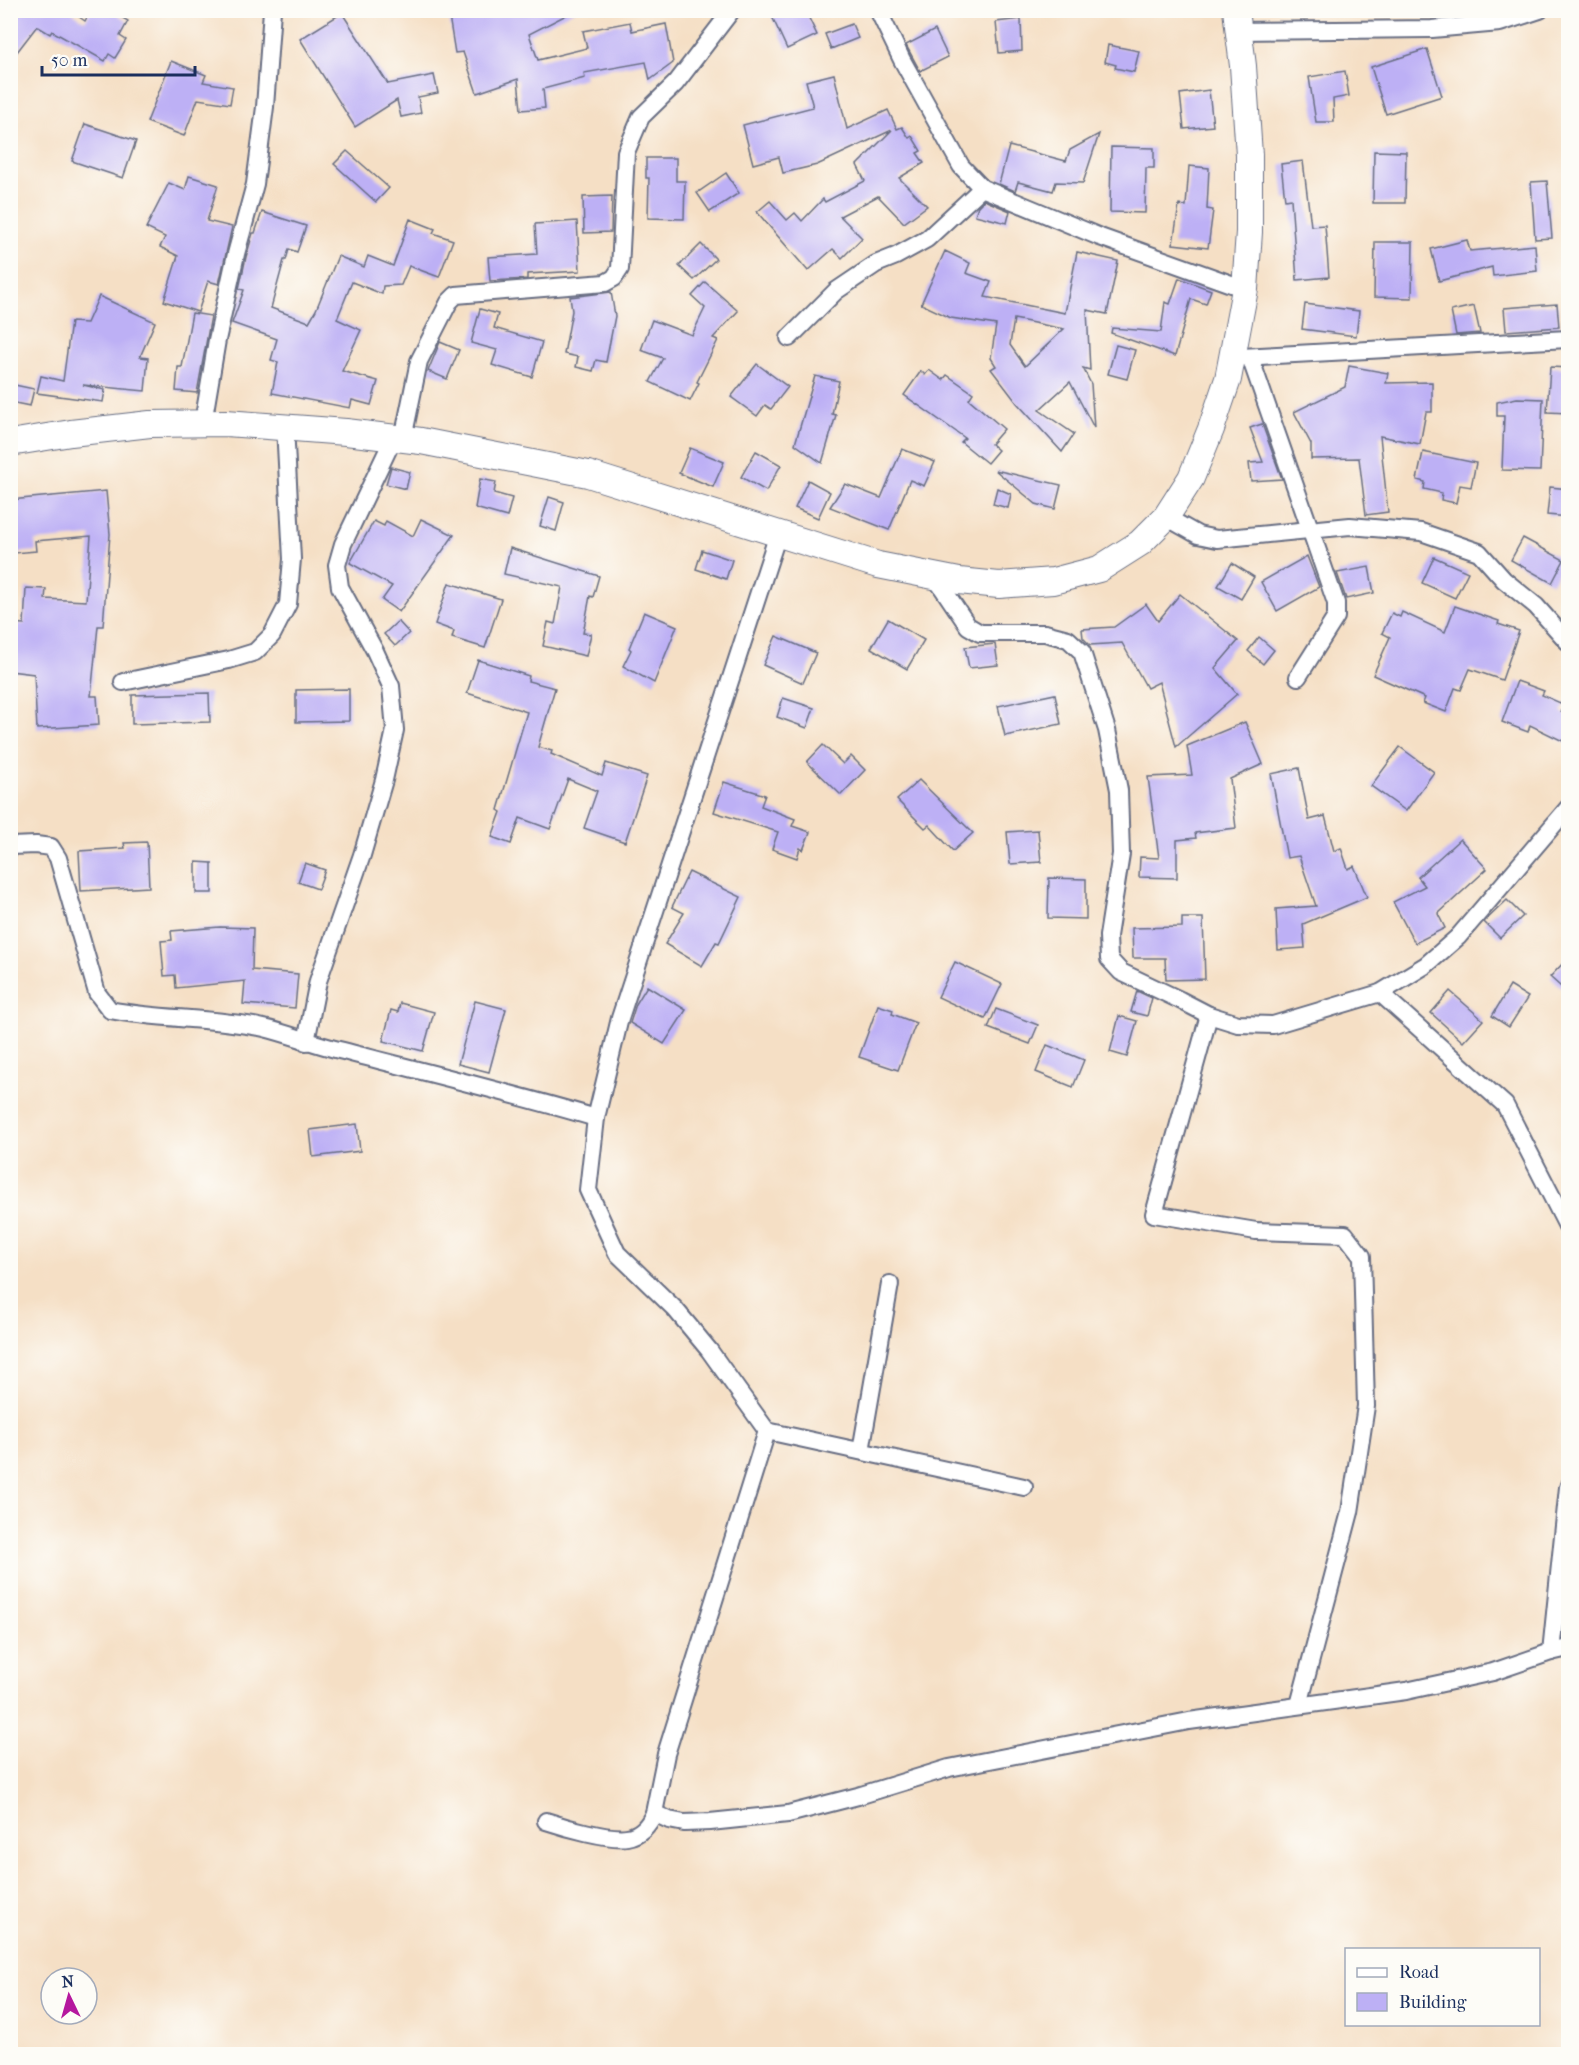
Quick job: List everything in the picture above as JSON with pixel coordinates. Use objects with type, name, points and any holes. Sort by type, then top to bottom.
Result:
[{"type":"main road","points":[[10,443],[150,424],[203,423],[285,426],[398,438],[504,456],[588,474],[878,565],[999,585],[1053,581],[1099,569],[1140,543],[1166,517],[1191,478],[1228,379],[1241,357],[1249,232],[1249,155],[1243,66],[1237,21]]},
{"type":"street","points":[[203,423],[220,329],[255,184],[265,107],[272,10]]},
{"type":"street","points":[[306,1042],[318,981],[362,855],[384,780],[395,730],[392,686],[340,587],[337,565],[343,544],[398,438],[419,361],[449,302],[456,295],[605,283],[614,278],[620,269],[626,152],[641,117],[676,83],[732,10]]},
{"type":"street","points":[[878,10],[902,60],[961,166],[982,188],[1101,237],[1245,289]]},
{"type":"street","points":[[1237,21],[1432,29],[1500,23],[1540,10]]},
{"type":"street","points":[[789,338],[836,291],[876,264],[927,239],[982,188]]},
{"type":"street","points":[[1298,676],[1336,617],[1336,603],[1310,530],[1241,357],[1569,339]]},
{"type":"street","points":[[123,682],[229,660],[255,652],[272,635],[288,604],[292,559],[285,426]]},
{"type":"street","points":[[1166,517],[1198,535],[1217,539],[1350,526],[1421,532],[1479,552],[1504,580],[1536,606],[1569,642]]},
{"type":"street","points":[[778,534],[620,1018],[596,1118],[588,1190],[617,1252],[675,1309],[709,1350],[767,1431],[1024,1487]]},
{"type":"street","points":[[933,574],[968,626],[980,633],[1045,633],[1068,639],[1082,652],[1107,730],[1119,790],[1121,854],[1108,936],[1109,959],[1121,972],[1209,1015],[1238,1024],[1273,1025],[1380,993],[1426,965],[1458,937],[1569,808]]},
{"type":"street","points":[[10,846],[51,847],[58,858],[97,993],[110,1010],[131,1014],[217,1020],[266,1028],[306,1042],[596,1118]]},
{"type":"street","points":[[1380,993],[1505,1105],[1569,1228]]},
{"type":"street","points":[[1209,1015],[1154,1214],[1256,1231],[1345,1234],[1362,1256],[1366,1407],[1350,1512],[1299,1705]]},
{"type":"street","points":[[861,1451],[890,1284]]},
{"type":"street","points":[[546,1821],[572,1830],[625,1838],[638,1834],[650,1823],[666,1754],[767,1431]]},
{"type":"street","points":[[1551,1652],[1569,1487]]},
{"type":"street","points":[[654,1813],[669,1821],[684,1823],[788,1814],[858,1796],[949,1768],[1189,1722],[1427,1686],[1492,1672],[1569,1648]]},
{"type":"building","points":[[13,10],[69,10],[85,21],[91,10],[109,10],[128,21],[120,36],[126,40],[115,58],[109,54],[105,61],[52,31],[50,34],[37,26],[10,61],[10,16]]},
{"type":"building","points":[[448,10],[576,10],[529,34],[538,60],[587,48],[583,31],[630,22],[632,31],[666,24],[673,63],[650,80],[646,62],[584,73],[585,78],[543,89],[545,108],[521,110],[518,79],[477,93],[463,52],[455,53]]},
{"type":"building","points":[[769,10],[805,10],[817,35],[787,49]]},
{"type":"building","points":[[342,13],[388,84],[434,75],[438,93],[418,97],[421,113],[401,117],[397,100],[355,127],[300,39]]},
{"type":"building","points":[[1021,19],[1022,51],[999,53],[996,22]]},
{"type":"building","points":[[852,24],[858,38],[831,49],[825,34]]},
{"type":"building","points":[[935,30],[948,57],[920,71],[906,45]]},
{"type":"building","points":[[1108,45],[1139,51],[1134,72],[1115,68],[1116,65],[1105,62]]},
{"type":"building","points":[[1427,49],[1442,96],[1386,114],[1371,67]]},
{"type":"building","points":[[171,61],[206,75],[203,82],[233,87],[230,104],[198,99],[184,136],[147,122]]},
{"type":"building","points":[[1345,71],[1349,96],[1333,99],[1334,122],[1316,122],[1309,77]]},
{"type":"building","points":[[834,74],[847,129],[888,110],[897,129],[902,127],[909,138],[912,136],[921,151],[917,153],[924,163],[899,178],[927,206],[904,223],[878,196],[840,216],[862,238],[842,258],[833,249],[808,271],[757,212],[770,201],[787,220],[795,213],[802,221],[823,199],[825,202],[865,181],[857,165],[892,130],[817,165],[783,173],[779,157],[753,164],[743,125],[813,107],[806,81]]},
{"type":"building","points":[[1209,90],[1213,126],[1184,129],[1180,94]]},
{"type":"building","points":[[85,124],[136,141],[123,178],[72,161]]},
{"type":"building","points":[[1099,134],[1083,183],[1056,182],[1053,191],[1018,182],[1015,191],[999,184],[1009,146],[1066,161],[1070,150]]},
{"type":"building","points":[[1111,147],[1154,148],[1154,168],[1146,168],[1145,213],[1110,212]]},
{"type":"building","points":[[347,151],[389,188],[376,202],[334,164]]},
{"type":"building","points":[[1374,151],[1406,152],[1405,203],[1373,203]]},
{"type":"building","points":[[646,158],[676,158],[676,181],[685,181],[684,219],[648,218],[649,178],[646,178]]},
{"type":"building","points":[[1303,161],[1311,226],[1325,225],[1329,277],[1297,280],[1291,199],[1285,200],[1281,164]]},
{"type":"building","points":[[1189,166],[1209,168],[1207,209],[1213,210],[1208,248],[1173,244],[1179,205],[1186,206]]},
{"type":"building","points":[[726,173],[739,193],[710,212],[697,193]]},
{"type":"building","points":[[189,176],[218,185],[207,221],[232,227],[219,284],[208,281],[198,312],[164,301],[178,256],[160,247],[165,237],[146,228],[169,183],[185,190]]},
{"type":"building","points":[[1547,181],[1552,238],[1535,239],[1531,182]]},
{"type":"building","points":[[612,196],[611,232],[584,233],[583,197]]},
{"type":"building","points":[[984,200],[1010,211],[1007,223],[975,215],[978,206]]},
{"type":"building","points":[[262,212],[306,226],[297,252],[289,249],[286,260],[284,260],[271,308],[309,322],[338,256],[364,267],[368,256],[393,266],[410,219],[435,229],[433,233],[453,240],[439,277],[409,266],[401,285],[383,286],[382,294],[352,282],[337,319],[361,330],[342,371],[378,381],[371,405],[352,400],[350,408],[272,393],[278,362],[271,360],[277,339],[232,323],[244,290],[239,289],[246,257]]},
{"type":"building","points":[[577,221],[580,271],[527,274],[527,279],[490,281],[488,257],[537,254],[535,224]]},
{"type":"building","points":[[1467,240],[1470,251],[1535,245],[1537,271],[1493,276],[1492,267],[1439,281],[1431,249]]},
{"type":"building","points":[[1375,242],[1413,242],[1412,298],[1374,297]]},
{"type":"building","points":[[701,244],[716,259],[694,280],[679,266]]},
{"type":"building","points":[[945,251],[970,263],[966,273],[991,282],[985,297],[1065,313],[1077,252],[1118,261],[1107,314],[1087,310],[1090,370],[1083,368],[1091,384],[1094,428],[1070,382],[1039,410],[1074,434],[1062,452],[1017,403],[991,369],[996,366],[991,358],[996,325],[951,318],[921,304]],"holes":[[[1014,319],[1064,329],[1025,366],[1010,345]]]},
{"type":"building","points":[[1179,278],[1211,290],[1206,304],[1191,299],[1175,356],[1111,333],[1112,328],[1161,332],[1165,302],[1170,304]]},
{"type":"building","points":[[705,282],[738,311],[713,338],[718,340],[690,401],[650,382],[663,358],[641,350],[652,320],[692,335],[705,308],[692,296]]},
{"type":"building","points":[[611,292],[615,316],[606,362],[596,360],[593,371],[576,367],[578,357],[564,354],[572,311],[570,297]]},
{"type":"building","points":[[99,296],[155,322],[140,357],[148,358],[145,391],[83,385],[105,390],[103,402],[37,393],[41,376],[63,381],[71,322],[87,323]]},
{"type":"building","points":[[1305,304],[1359,311],[1356,336],[1302,329]]},
{"type":"building","points":[[1557,304],[1559,327],[1506,331],[1504,308]]},
{"type":"building","points":[[1474,306],[1480,333],[1456,335],[1451,311]]},
{"type":"building","points":[[480,309],[498,314],[494,328],[542,342],[532,377],[492,365],[497,350],[471,343]]},
{"type":"building","points":[[192,313],[211,316],[197,393],[176,391],[178,367],[182,367]]},
{"type":"building","points":[[440,342],[459,350],[447,379],[428,371]]},
{"type":"building","points":[[1116,345],[1135,350],[1127,379],[1108,374]]},
{"type":"building","points":[[757,364],[788,387],[771,409],[765,405],[757,416],[731,397]]},
{"type":"building","points":[[1349,366],[1388,373],[1386,383],[1432,382],[1432,412],[1426,412],[1420,444],[1380,436],[1388,512],[1366,515],[1359,458],[1311,459],[1311,444],[1294,412],[1345,387]]},
{"type":"building","points":[[1550,367],[1569,368],[1569,413],[1547,412]]},
{"type":"building","points":[[929,370],[943,380],[947,375],[973,393],[969,399],[1004,429],[991,444],[998,450],[987,463],[961,442],[965,438],[904,395],[921,371],[925,375]]},
{"type":"building","points":[[815,376],[839,381],[832,414],[836,415],[822,463],[795,444]]},
{"type":"building","points":[[10,384],[34,389],[30,406],[10,402]]},
{"type":"building","points":[[1517,398],[1543,399],[1540,471],[1502,470],[1504,416],[1497,416],[1497,402]]},
{"type":"building","points":[[1262,424],[1282,479],[1251,481],[1249,463],[1263,462],[1250,428]]},
{"type":"building","points":[[690,448],[724,462],[713,487],[679,473]]},
{"type":"building","points":[[902,449],[935,462],[924,486],[910,480],[889,530],[830,507],[845,484],[881,498]]},
{"type":"building","points":[[756,451],[781,465],[766,491],[741,477]]},
{"type":"building","points":[[1423,452],[1476,463],[1471,487],[1460,485],[1456,503],[1441,500],[1442,493],[1424,489],[1425,482],[1417,480]]},
{"type":"building","points":[[391,467],[410,472],[406,489],[386,484]]},
{"type":"building","points":[[995,470],[1061,485],[1055,509],[1036,504]]},
{"type":"building","points":[[480,479],[496,482],[494,493],[512,498],[507,517],[475,508]]},
{"type":"building","points":[[808,480],[830,492],[818,518],[795,508]]},
{"type":"building","points":[[1550,487],[1569,489],[1569,517],[1547,515]]},
{"type":"building","points":[[997,488],[1011,494],[1008,508],[993,504]]},
{"type":"building","points":[[106,491],[110,534],[103,626],[98,626],[91,696],[97,696],[99,725],[37,729],[34,674],[10,671],[10,623],[24,624],[26,588],[46,589],[45,599],[86,601],[91,536],[35,541],[36,551],[14,553],[13,542],[10,542],[10,500]]},
{"type":"building","points":[[549,497],[564,502],[556,531],[540,526]]},
{"type":"building","points":[[421,519],[454,535],[399,612],[382,600],[392,586],[350,563],[374,521],[384,526],[386,521],[413,536]]},
{"type":"building","points":[[1523,538],[1564,560],[1552,583],[1511,560]]},
{"type":"building","points":[[510,548],[599,576],[593,597],[590,596],[583,633],[591,634],[586,656],[543,646],[548,622],[555,624],[562,587],[504,574]]},
{"type":"building","points":[[702,550],[732,560],[726,579],[696,569]]},
{"type":"building","points":[[1307,556],[1319,587],[1277,611],[1261,582]]},
{"type":"building","points":[[1434,557],[1468,572],[1455,598],[1422,583]]},
{"type":"building","points":[[1232,563],[1254,577],[1241,599],[1218,586]]},
{"type":"building","points":[[1369,567],[1374,593],[1346,599],[1337,573]]},
{"type":"building","points":[[449,583],[501,599],[485,648],[452,638],[454,631],[435,624]]},
{"type":"building","points":[[1180,594],[1238,641],[1215,668],[1237,694],[1176,747],[1159,682],[1147,688],[1122,643],[1090,645],[1083,638],[1082,629],[1114,627],[1146,604],[1158,621]]},
{"type":"building","points":[[1455,606],[1499,621],[1498,624],[1519,631],[1502,680],[1470,669],[1461,690],[1455,688],[1446,712],[1423,703],[1425,698],[1373,675],[1390,637],[1382,633],[1392,613],[1400,617],[1402,612],[1445,632]]},
{"type":"building","points":[[644,612],[677,626],[654,683],[623,666]]},
{"type":"building","points":[[888,619],[924,640],[907,669],[871,648]]},
{"type":"building","points":[[398,621],[409,633],[395,646],[384,634]]},
{"type":"building","points":[[776,636],[816,653],[803,683],[763,665]]},
{"type":"building","points":[[1259,637],[1274,650],[1263,664],[1248,651]]},
{"type":"building","points":[[995,644],[998,665],[969,668],[965,647]]},
{"type":"building","points":[[478,660],[529,676],[528,681],[555,688],[538,747],[552,751],[551,754],[602,776],[606,763],[647,776],[625,842],[584,828],[597,791],[568,779],[550,829],[520,818],[511,844],[492,837],[501,812],[498,810],[527,712],[467,693]]},
{"type":"building","points":[[1517,681],[1544,691],[1542,695],[1565,705],[1561,712],[1569,716],[1569,744],[1530,725],[1528,732],[1502,722]]},
{"type":"building","points":[[349,689],[349,721],[296,722],[296,690]]},
{"type":"building","points":[[209,693],[210,722],[132,724],[132,695]]},
{"type":"building","points":[[1055,694],[1061,724],[1005,736],[998,706]]},
{"type":"building","points":[[783,698],[814,708],[807,728],[777,717]]},
{"type":"building","points":[[1245,722],[1263,764],[1230,779],[1236,828],[1195,833],[1196,838],[1177,840],[1177,878],[1139,877],[1140,857],[1159,858],[1148,777],[1192,775],[1187,746]]},
{"type":"building","points":[[823,745],[843,764],[851,756],[865,770],[841,795],[807,762]]},
{"type":"building","points":[[1400,747],[1434,772],[1406,811],[1371,786]]},
{"type":"building","points":[[1299,768],[1309,820],[1325,816],[1334,851],[1341,848],[1348,869],[1354,866],[1367,897],[1303,924],[1305,948],[1278,950],[1276,909],[1316,906],[1299,856],[1287,858],[1271,774]]},
{"type":"building","points":[[919,780],[973,833],[953,851],[929,825],[925,828],[897,800]]},
{"type":"building","points":[[724,782],[765,795],[761,806],[795,819],[792,826],[810,832],[797,858],[772,849],[778,832],[714,812]]},
{"type":"building","points":[[1038,830],[1041,862],[1010,864],[1007,832]]},
{"type":"building","points":[[1460,839],[1487,869],[1438,914],[1445,928],[1415,943],[1393,902],[1425,886],[1418,877]]},
{"type":"building","points":[[147,842],[149,887],[81,891],[79,851],[125,848],[124,843]]},
{"type":"building","points":[[196,862],[212,863],[212,893],[196,893]]},
{"type":"building","points":[[305,863],[325,870],[318,889],[298,882]]},
{"type":"building","points":[[689,872],[741,897],[719,943],[716,942],[702,966],[665,944],[684,913],[672,907]]},
{"type":"building","points":[[1049,878],[1086,879],[1086,919],[1048,918]]},
{"type":"building","points":[[1507,900],[1523,916],[1500,938],[1484,922]]},
{"type":"building","points":[[1182,918],[1203,918],[1205,979],[1166,980],[1165,958],[1133,958],[1132,928],[1182,927]]},
{"type":"building","points":[[220,927],[253,928],[252,970],[298,974],[295,1008],[243,1004],[245,981],[176,988],[175,975],[164,976],[161,941],[172,940],[171,931]]},
{"type":"building","points":[[1569,957],[1569,994],[1550,977]]},
{"type":"building","points":[[955,962],[1002,984],[985,1019],[938,997]]},
{"type":"building","points":[[647,986],[686,1010],[664,1044],[630,1023],[636,1004]]},
{"type":"building","points":[[1510,986],[1528,997],[1509,1027],[1492,1016]]},
{"type":"building","points":[[1137,991],[1152,998],[1147,1016],[1131,1012]]},
{"type":"building","points":[[1450,991],[1483,1020],[1463,1042],[1431,1013]]},
{"type":"building","points":[[475,1001],[506,1009],[489,1072],[458,1064]]},
{"type":"building","points":[[400,1003],[434,1012],[423,1051],[383,1041],[391,1010],[398,1012]]},
{"type":"building","points":[[878,1005],[893,1010],[892,1014],[916,1023],[898,1070],[859,1057]]},
{"type":"building","points":[[996,1009],[1038,1025],[1030,1044],[988,1028]]},
{"type":"building","points":[[1119,1016],[1137,1021],[1127,1057],[1110,1052]]},
{"type":"building","points":[[1047,1045],[1084,1060],[1073,1087],[1036,1072]]},
{"type":"building","points":[[357,1124],[360,1151],[313,1157],[310,1130]]}]
